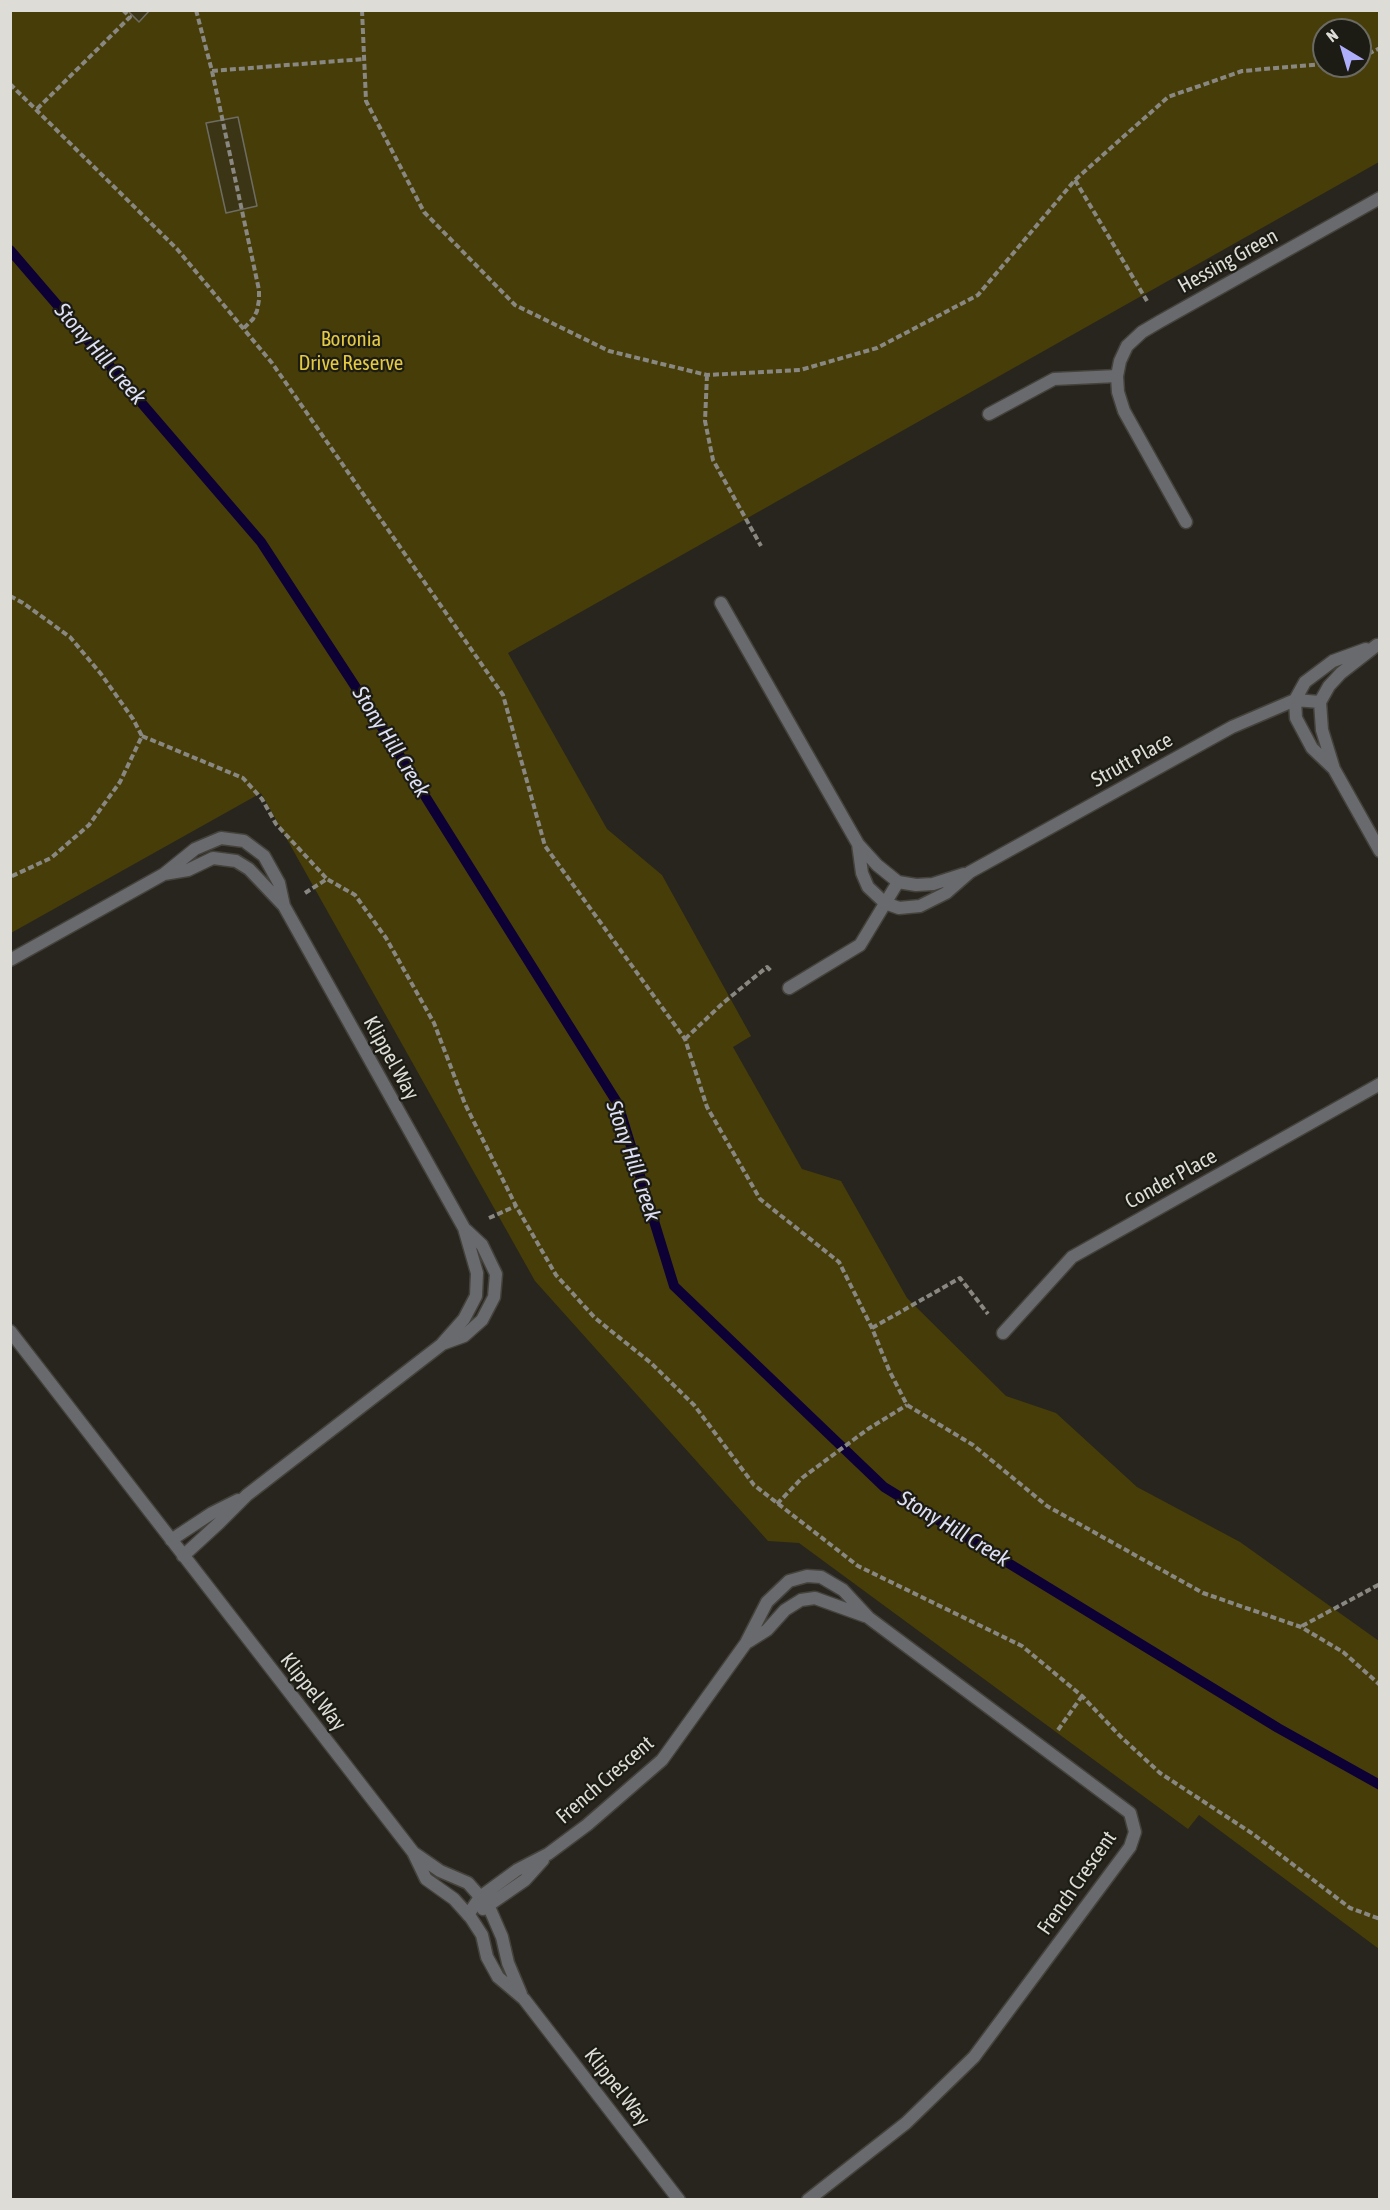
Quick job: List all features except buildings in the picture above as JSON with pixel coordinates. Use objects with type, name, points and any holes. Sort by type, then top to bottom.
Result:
[{"type":"street","name":"Hessing Green","points":[[1186,522],[1124,411],[1118,392],[1117,376],[1120,361],[1127,346],[1142,332],[1159,322],[1380,198]]},
{"type":"street","points":[[989,414],[1054,379],[1117,376]]},
{"type":"street","points":[[722,603],[858,844],[877,865],[898,882],[860,945],[789,988]]},
{"type":"street","points":[[1334,769],[1312,748],[1296,718],[1295,700],[1305,681],[1333,661],[1378,645]]},
{"type":"street","points":[[1378,645],[1341,673],[1329,686],[1320,702],[1322,730],[1334,769],[1380,851]]},
{"type":"street","name":"Strutt Place","points":[[898,882],[916,885],[933,884],[970,872],[1232,727],[1295,700],[1320,702]]},
{"type":"street","name":"Klippel Way","points":[[10,960],[164,874],[195,849],[221,838],[243,841],[264,856],[279,883],[284,906]]},
{"type":"street","points":[[858,844],[862,873],[868,887],[885,903]]},
{"type":"street","name":"Klippel Way","points":[[164,874],[188,870],[213,858],[236,861],[249,869],[284,906],[464,1228],[477,1273],[476,1296],[464,1319],[441,1345],[247,1495],[183,1556]]},
{"type":"street","name":"Strutt Place","points":[[885,903],[899,908],[920,906],[946,894],[970,872]]},
{"type":"street","name":"Conder Place","points":[[1003,1333],[1072,1257],[1380,1084]]},
{"type":"street","name":"Klippel Way","points":[[441,1345],[464,1336],[482,1320],[494,1297],[496,1274],[482,1245],[464,1228]]},
{"type":"street","name":"Klippel Way","points":[[10,1331],[413,1852],[426,1879],[454,1899],[468,1915],[482,1935],[487,1957],[498,1977],[524,1999],[679,2199]]},
{"type":"street","name":"Klippel Way","points":[[171,1540],[212,1513],[247,1495]]},
{"type":"street","name":"French Crescent","points":[[468,1915],[517,1870],[548,1854],[587,1825],[662,1760],[747,1643],[767,1602],[789,1581],[807,1576],[821,1577],[843,1590],[869,1618],[1130,1813],[1135,1832],[1130,1847],[974,2057],[906,2123],[808,2199]]},
{"type":"street","name":"French Crescent","points":[[747,1643],[767,1630],[785,1610],[801,1600],[815,1598],[869,1618]]},
{"type":"street","name":"Klippel Way","points":[[413,1852],[440,1871],[468,1883],[484,1902],[502,1937],[508,1963],[524,1999]]},
{"type":"path","points":[[37,109],[130,17],[123,10]]},
{"type":"path","points":[[196,10],[212,71],[259,290],[257,311],[243,329]]},
{"type":"path","points":[[362,10],[366,100],[424,212],[515,305],[609,351],[707,375],[800,370],[877,348],[978,295],[1075,180],[1168,97],[1242,71],[1312,65]]},
{"type":"path","points":[[212,71],[364,59]]},
{"type":"path","points":[[10,84],[177,249],[272,363],[503,695],[546,846],[685,1038],[707,1107],[760,1199],[839,1262],[907,1405],[973,1445],[1047,1506],[1203,1593],[1301,1627],[1343,1652],[1380,1685]]},
{"type":"path","points":[[1075,180],[1159,322]]},
{"type":"path","points":[[707,375],[705,421],[713,460],[761,546]]},
{"type":"path","points":[[10,596],[70,637],[101,674],[133,719],[142,736],[243,778],[261,799],[276,824],[327,879],[355,895],[386,938],[434,1023],[465,1104],[516,1206],[556,1275],[595,1318],[651,1363],[694,1405],[754,1485],[858,1566],[1022,1646],[1082,1696],[1160,1773],[1253,1834],[1350,1908],[1380,1919]]},
{"type":"path","points":[[10,876],[51,858],[89,825],[120,782],[142,736]]},
{"type":"path","points":[[284,906],[327,879]]},
{"type":"path","points":[[685,1038],[767,967],[789,988]]},
{"type":"path","points":[[872,1328],[960,1278],[1003,1333]]},
{"type":"path","points":[[777,1504],[802,1478],[868,1429],[907,1405]]},
{"type":"path","points":[[1301,1627],[1380,1584]]},
{"type":"path","points":[[1044,1749],[1082,1696]]},
{"type":"green space","name":"Boronia Drive Reserve","points":[[11,11],[1379,11],[1379,162],[508,653],[607,829],[662,875],[751,1036],[733,1047],[802,1169],[841,1181],[907,1298],[1006,1396],[1056,1413],[1137,1487],[1240,1542],[1379,1641],[1379,1949],[1199,1815],[1188,1829],[799,1543],[768,1541],[535,1281],[261,793],[11,933]]},
{"type":"waterway","name":"Stony Hill Creek","points":[[10,250],[261,542],[383,729],[618,1104],[674,1286],[884,1487],[1278,1728],[1380,1785]]}]
